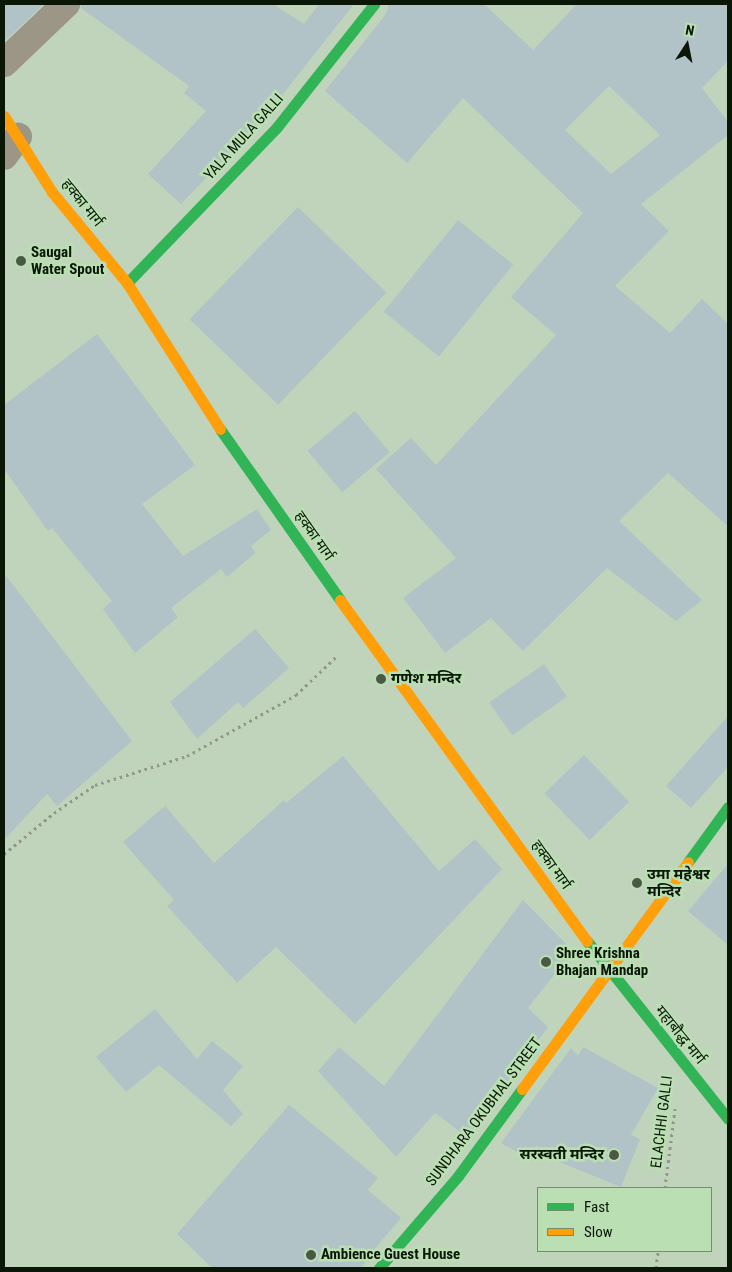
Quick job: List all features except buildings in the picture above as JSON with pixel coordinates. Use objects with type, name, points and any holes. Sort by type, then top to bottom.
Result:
[{"type":"main road","name":"YALA MULA GALLI","points":[[126,283],[277,127],[374,4]]},
{"type":"main road","name":"हक्का मार्ग","points":[[9,136],[126,283],[225,437],[363,632],[607,969]]},
{"type":"main road","name":"SUNDHARA OKUBHAL STREET","points":[[379,1268],[458,1176],[607,969],[728,807]]},
{"type":"main road","name":"महाबौद्ध मार्ग","points":[[607,969],[728,1120]]},
{"type":"street","points":[[4,63],[66,4]]},
{"type":"path","points":[[4,854],[54,813],[95,784],[187,756],[296,695],[363,632]]},
{"type":"path","name":"ELACHHI GALLI","points":[[665,1187],[681,1059]]},
{"type":"path","points":[[656,1268],[658,1252]]},
{"type":"traffic: fast","points":[[127,283],[277,127],[374,4]]},
{"type":"traffic: fast","points":[[220,429],[340,600]]},
{"type":"traffic: fast","points":[[688,862],[728,807]]},
{"type":"traffic: fast","points":[[587,941],[728,1119]]},
{"type":"traffic: fast","points":[[379,1268],[458,1176],[522,1089]]},
{"type":"traffic: slow","points":[[4,116],[52,192],[127,283],[220,429]]},
{"type":"traffic: slow","points":[[340,600],[587,941]]},
{"type":"traffic: slow","points":[[522,1089],[688,862]]},
{"type":"place","name":"Saugal Water Spout","points":[[21,261]]},
{"type":"place","name":"गणेश मन्दिर","points":[[381,679]]},
{"type":"place","name":"उमा महेश्वर मन्दिर","points":[[637,883]]},
{"type":"place","name":"Shree Krishna Bhajan Mandap","points":[[546,962]]},
{"type":"place","name":"सरस्वती मन्दिर","points":[[614,1155]]},
{"type":"place","name":"Ambience Guest House","points":[[311,1255]]}]
